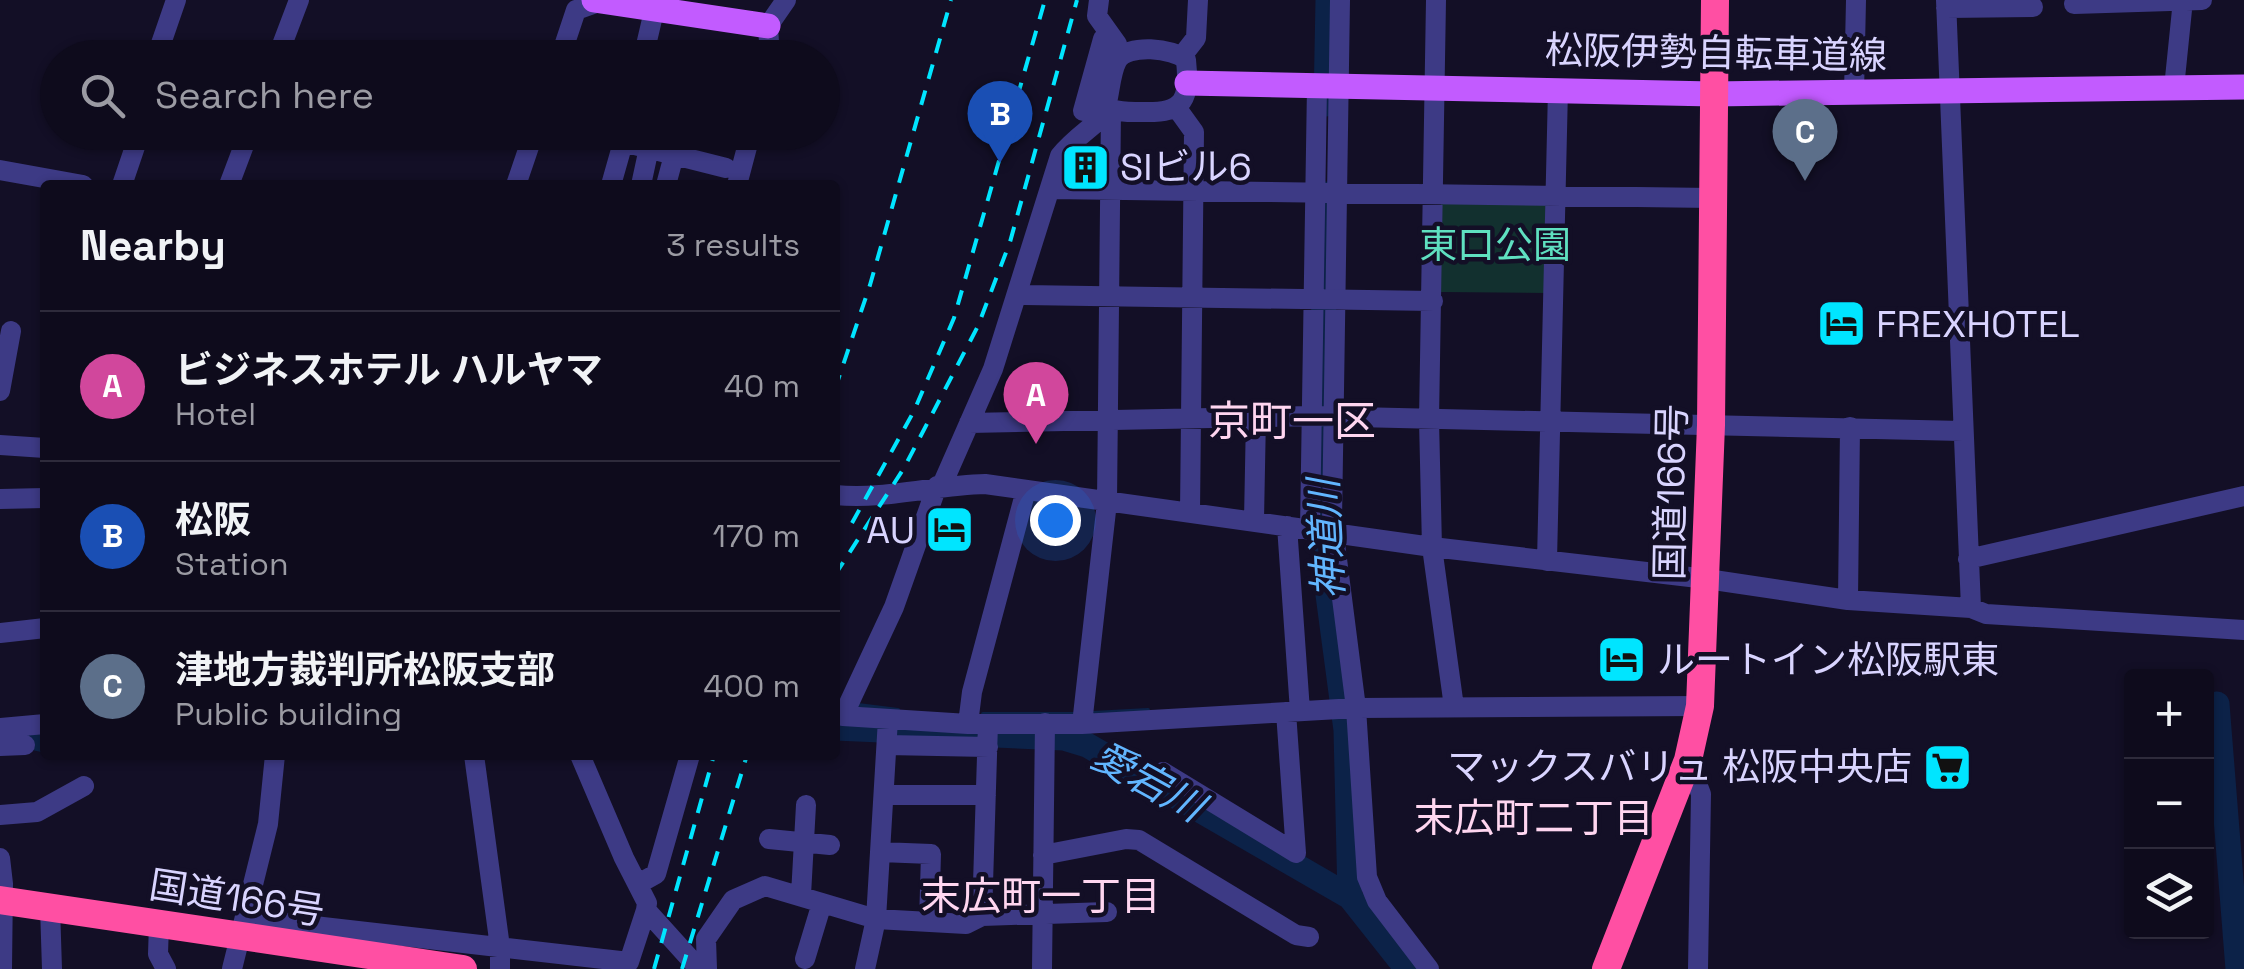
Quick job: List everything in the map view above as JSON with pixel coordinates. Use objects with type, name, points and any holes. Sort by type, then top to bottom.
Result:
[{"type":"highway","name":"国道166号","points":[[1606,969],[1688,760],[1700,706],[1711,426],[1715,0]]},
{"type":"highway","name":"国道166号","points":[[0,900],[159,924],[242,927],[280,943],[463,969]]},
{"type":"main road","points":[[600,1],[768,26]]},
{"type":"main road","name":"松阪伊勢自転車道線","points":[[1188,83],[1713,94],[2244,87]]},
{"type":"street","points":[[162,40],[176,0]]},
{"type":"street","points":[[284,40],[299,0]]},
{"type":"street","points":[[769,40],[768,26],[786,0]]},
{"type":"street","points":[[1099,0],[1097,16],[1124,54]]},
{"type":"street","points":[[1182,56],[1196,38],[1198,0]]},
{"type":"street","points":[[1340,0],[1314,192],[1314,300],[1323,416],[1322,531],[1356,708],[1367,877],[1377,900],[1429,969]]},
{"type":"street","points":[[1436,0],[1429,420],[1432,547],[1454,707]]},
{"type":"street","points":[[1854,93],[1856,0]]},
{"type":"street","points":[[566,40],[576,10],[600,1]]},
{"type":"street","points":[[2074,4],[2189,1],[2174,88]]},
{"type":"street","points":[[1970,608],[1946,4],[2033,6]]},
{"type":"street","points":[[647,40],[654,11]]},
{"type":"street","points":[[1083,717],[1106,502],[1110,419],[1111,109],[1107,102],[1118,60],[1124,54],[1172,50],[1186,60],[1186,93],[1176,107],[1165,112],[1111,109]]},
{"type":"street","points":[[1323,416],[1337,299],[1337,192],[1328,86]]},
{"type":"street","points":[[1548,561],[1558,89]]},
{"type":"street","points":[[1176,107],[1194,132],[1190,512]]},
{"type":"street","points":[[1111,109],[1060,156],[993,369],[940,485],[894,607],[843,716],[888,732],[1045,724],[1083,717],[1297,707],[1334,710],[1700,706]]},
{"type":"street","points":[[124,180],[134,150]]},
{"type":"street","points":[[231,180],[242,150]]},
{"type":"street","points":[[518,180],[528,150]]},
{"type":"street","points":[[612,180],[620,150]]},
{"type":"street","points":[[642,180],[650,150]]},
{"type":"street","points":[[657,150],[732,176],[743,150]]},
{"type":"street","points":[[667,180],[674,155]]},
{"type":"street","points":[[0,170],[55,180]]},
{"type":"street","points":[[1051,189],[1712,198]]},
{"type":"street","points":[[1017,293],[1433,300]]},
{"type":"street","points":[[0,391],[11,332]]},
{"type":"street","points":[[1254,520],[1256,416]]},
{"type":"street","points":[[969,423],[1323,416],[1962,430]]},
{"type":"street","points":[[1848,600],[1850,427]]},
{"type":"street","points":[[0,446],[40,448]]},
{"type":"street","points":[[840,495],[880,496],[940,485],[985,484],[1848,600],[1970,608],[1986,614],[2244,630]]},
{"type":"street","points":[[982,916],[986,795],[980,728],[1026,490]]},
{"type":"street","points":[[1968,559],[2244,496]]},
{"type":"street","points":[[0,499],[40,498]]},
{"type":"street","points":[[1163,772],[1296,853],[1297,707],[1287,526]]},
{"type":"street","points":[[0,632],[40,628]]},
{"type":"street","points":[[0,728],[40,724]]},
{"type":"street","points":[[1042,969],[1045,724]]},
{"type":"street","points":[[888,732],[980,728]]},
{"type":"street","points":[[864,969],[876,919],[888,732]]},
{"type":"street","points":[[0,746],[25,744]]},
{"type":"street","points":[[232,969],[268,824],[274,760]]},
{"type":"street","points":[[475,760],[500,969]]},
{"type":"street","points":[[242,927],[500,946],[630,962],[647,902],[582,760]]},
{"type":"street","points":[[638,884],[656,874],[689,760]]},
{"type":"street","points":[[1688,760],[1701,794],[1698,969]]},
{"type":"street","points":[[0,815],[37,812],[84,786]]},
{"type":"street","points":[[884,795],[986,795]]},
{"type":"street","points":[[802,895],[806,805]]},
{"type":"street","points":[[770,839],[830,844]]},
{"type":"street","points":[[1043,854],[1139,840],[1308,938]]},
{"type":"street","points":[[880,852],[928,851],[928,922]]},
{"type":"street","points":[[0,858],[2,969]]},
{"type":"street","points":[[646,910],[693,962],[707,969],[706,939],[733,900],[766,886],[876,919],[966,924],[982,916],[1107,912]]},
{"type":"street","points":[[805,959],[822,903]]},
{"type":"street","points":[[50,907],[55,963]]},
{"type":"street","points":[[159,924],[158,954],[166,969]]},
{"type":"green space","name":"東口公園","points":[[1544,200],[1550,207],[1546,293],[1441,292],[1441,203]]},
{"type":"waterway","name":"神道川","points":[[1326,104],[1328,0]]},
{"type":"waterway","name":"神道川","points":[[1325,194],[1321,542],[1346,730],[1350,897]]},
{"type":"waterway","points":[[2217,704],[2238,969]]},
{"type":"waterway","points":[[858,705],[898,710]]},
{"type":"waterway","points":[[1093,713],[1148,710]]},
{"type":"waterway","points":[[983,714],[1078,714]]},
{"type":"waterway","name":"愛宕川","points":[[840,728],[1064,738],[1087,745],[1350,897],[1407,969]]},
{"type":"waterway","name":"愛宕川","points":[[0,737],[40,739]]},
{"type":"railway","points":[[840,374],[870,285],[951,0]]},
{"type":"railway","points":[[852,523],[914,411],[954,318],[1045,0]]},
{"type":"railway","points":[[840,567],[904,468],[978,326],[1010,242],[1077,0]]},
{"type":"railway","points":[[654,969],[713,760]]},
{"type":"railway","points":[[682,969],[745,760]]},
{"type":"place","name":"松阪","points":[[1000,163]]},
{"type":"place","name":"SIビル6","points":[[1085,167]]},
{"type":"place","name":"津地方裁判所松阪支部","points":[[1805,181]]},
{"type":"place","name":"FREXHOTEL","points":[[1841,324]]},
{"type":"place","name":"ビジネスホテル ハルヤマ","points":[[1036,444]]},
{"type":"place","name":"AU","points":[[950,530]]},
{"type":"place","name":"ルートイン松阪駅東","points":[[1622,660]]},
{"type":"place","name":"マックスバリュ 松阪中央店","points":[[1947,767]]},
{"type":"district","name":"京町一区","points":[[1292,421]]},
{"type":"district","name":"末広町二丁目","points":[[1534,818]]},
{"type":"district","name":"末広町一丁目","points":[[1041,896]]}]
